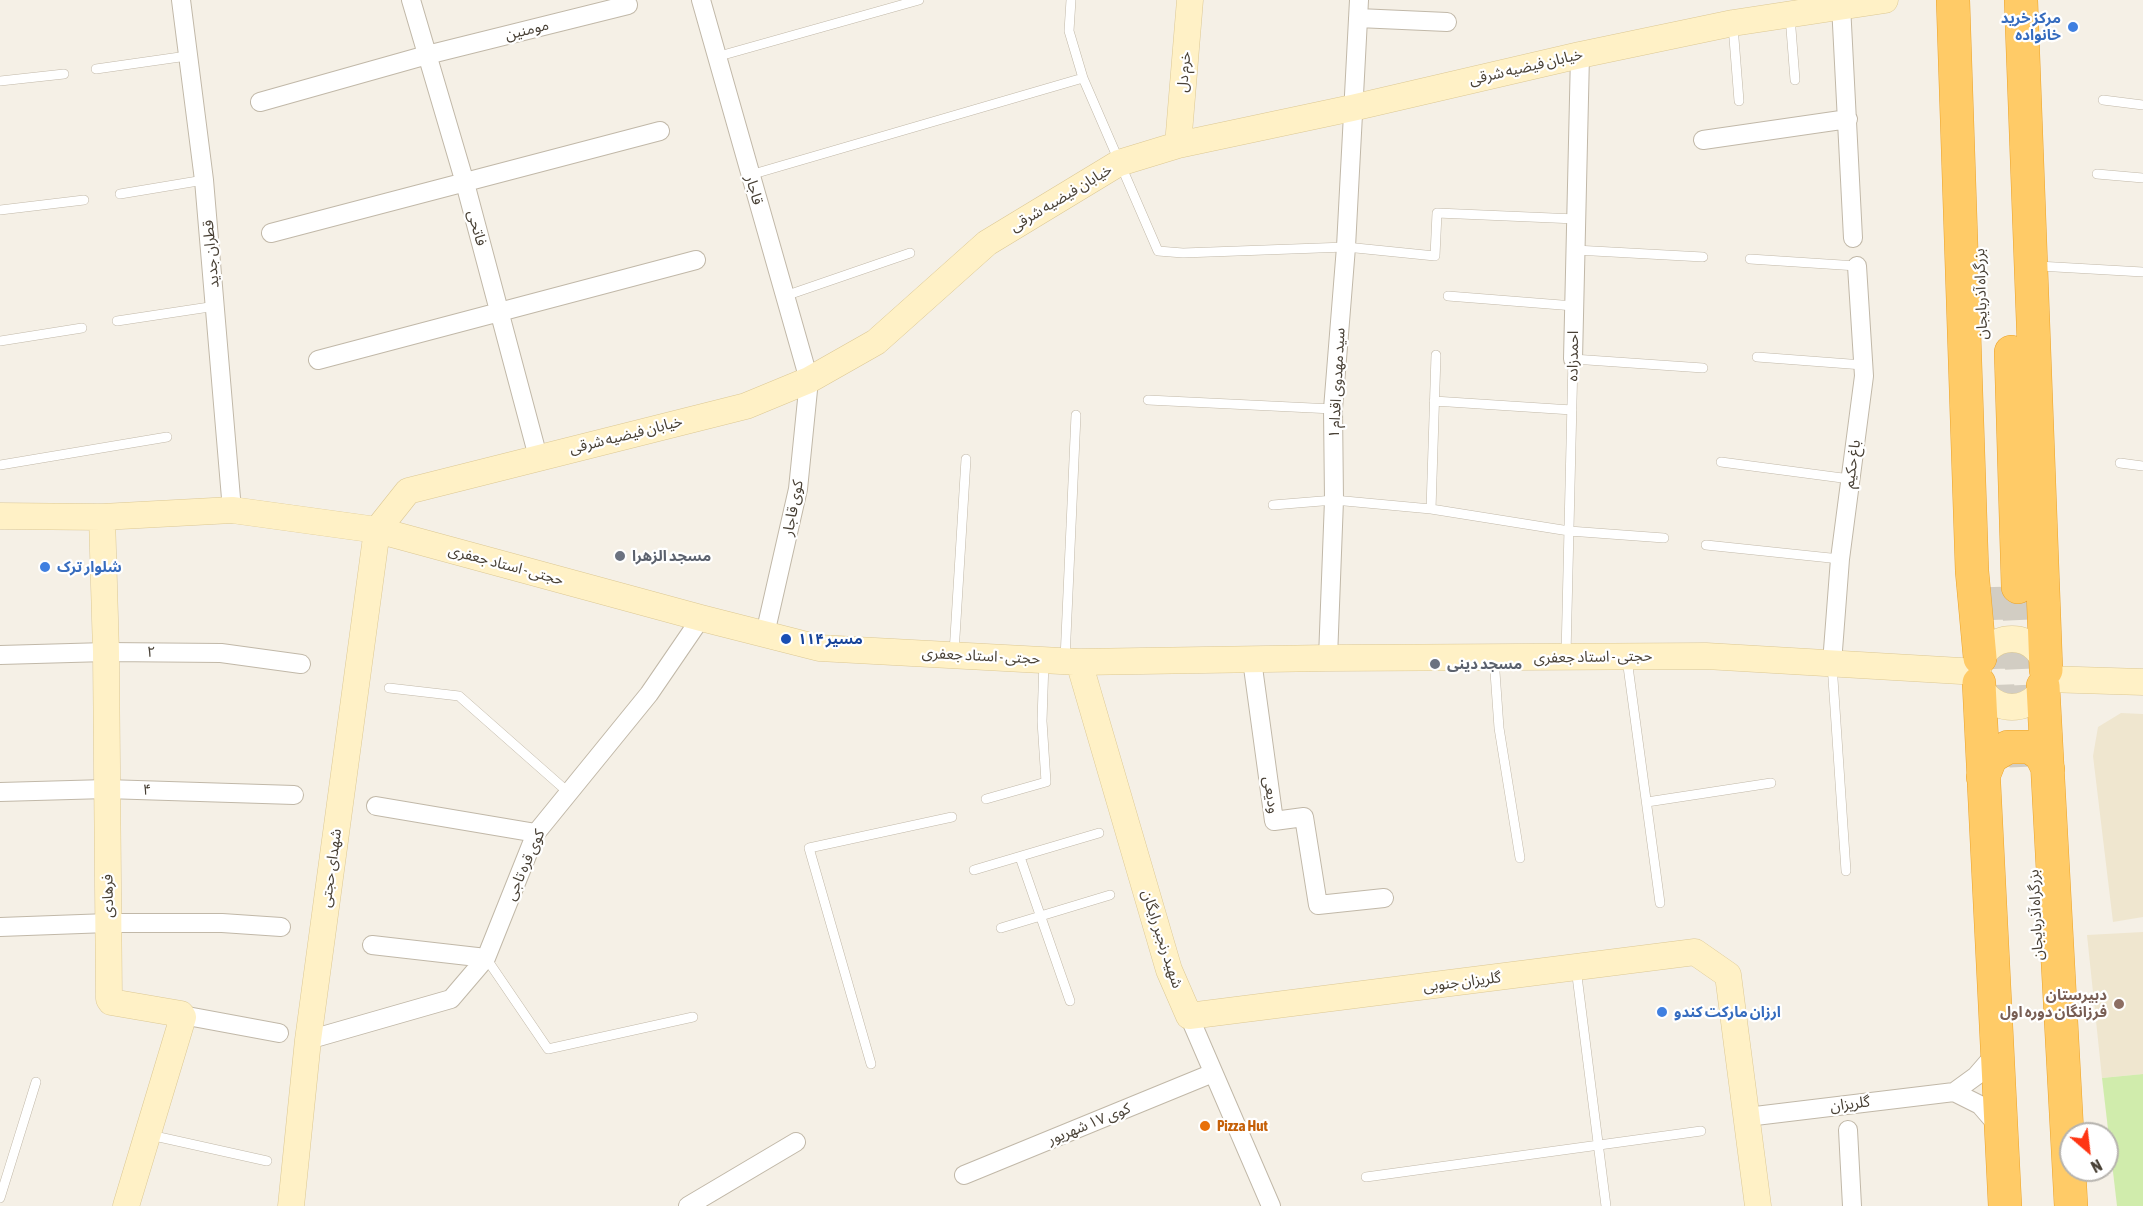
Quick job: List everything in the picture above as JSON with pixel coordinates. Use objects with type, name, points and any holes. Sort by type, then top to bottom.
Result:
[{"type":"highway","points":[[1953,0],[2007,579],[2045,678],[2014,771],[1996,1053],[2005,1206]]},
{"type":"highway","name":"بزرگراه آذربایجان","points":[[1968,0],[2007,579]]},
{"type":"highway","name":"بزرگراه آذربایجان","points":[[2000,0],[2007,579]]},
{"type":"highway","points":[[2021,0],[2030,266],[2007,579],[1979,671],[2014,771],[2071,1206]]},
{"type":"highway","name":"بزرگراه آذربایجان","points":[[2014,771],[2027,1206]]},
{"type":"highway","name":"بزرگراه آذربایجان","points":[[2014,771],[2035,885],[2051,1206]]},
{"type":"street","name":"قطران جدید","points":[[181,0],[204,180],[232,510]]},
{"type":"street","name":"فاتحی","points":[[411,0],[465,183],[538,457]]},
{"type":"street","name":"قاجار","points":[[701,0],[809,380]]},
{"type":"street","name":"خرم دل","points":[[1178,145],[1190,0]]},
{"type":"street","name":"خیابان فیضیه شرقی","points":[[377,530],[408,491],[747,406],[809,380],[876,342],[987,243],[1119,163],[1178,145],[1352,108],[1580,55],[1733,23],[1886,0]]},
{"type":"street","name":"مومنین","points":[[260,102],[628,4]]},
{"type":"street","points":[[1841,5],[1853,238]]},
{"type":"street","points":[[1358,9],[1447,22]]},
{"type":"street","name":"سید مهدوی اقدام ۱","points":[[1328,658],[1335,500],[1333,409],[1346,247],[1358,9]]},
{"type":"street","name":"احمدزاده","points":[[1573,359],[1580,55]]},
{"type":"street","points":[[1703,140],[1848,119]]},
{"type":"street","points":[[271,233],[660,131]]},
{"type":"street","points":[[318,360],[696,260]]},
{"type":"street","name":"باغ حکیم","points":[[1832,663],[1840,559],[1864,376],[1857,266]]},
{"type":"street","name":"کوی قاجار","points":[[765,634],[798,489],[809,380]]},
{"type":"street","name":"حجتی - استاد جعفری","points":[[0,516],[102,517],[232,510],[377,530],[819,648],[1062,661],[1706,656],[1979,671]]},
{"type":"street","name":"فرهادی","points":[[102,517],[106,652],[109,1001],[182,1015]]},
{"type":"street","name":"شهدای حجتی","points":[[291,1206],[308,1040],[377,530]]},
{"type":"street","name":"کوی قره تاجی","points":[[308,1040],[451,999],[486,958],[536,833],[649,694],[701,618]]},
{"type":"street","points":[[2004,640],[2018,640],[2032,646],[2042,656],[2045,678],[2038,696],[2020,706],[2010,707],[1990,700],[1979,671],[1991,647],[2004,640]]},
{"type":"street","name":"۲","points":[[0,655],[106,652],[221,653],[301,664]]},
{"type":"street","name":"ودیعی","points":[[1252,660],[1274,821],[1304,818],[1318,905],[1384,898]]},
{"type":"street","name":"شهید رنجبر رایگان","points":[[1062,661],[1169,970],[1271,1206]]},
{"type":"street","points":[[2045,678],[2143,682]]},
{"type":"street","name":"۴","points":[[0,792],[106,789],[294,795]]},
{"type":"street","points":[[376,806],[536,833]]},
{"type":"street","points":[[0,927],[108,923],[222,923],[281,927]]},
{"type":"street","points":[[372,945],[486,958]]},
{"type":"street","name":"گلریزان جنوبی","points":[[1189,1017],[1695,952],[1728,975],[1747,1117]]},
{"type":"street","points":[[126,1206],[182,1015],[279,1033]]},
{"type":"street","points":[[1996,1053],[1976,1076],[1954,1092],[1980,1105],[2000,1128]]},
{"type":"street","name":"کوی ۱۷ شهریور","points":[[964,1175],[1213,1073]]},
{"type":"street","name":"گلریزان","points":[[1747,1117],[1954,1092]]},
{"type":"street","points":[[1747,1117],[1758,1206]]},
{"type":"street","points":[[1848,1130],[1852,1206]]},
{"type":"street","points":[[688,1206],[796,1142]]},
{"type":"lane","points":[[716,57],[919,0]]},
{"type":"lane","points":[[1071,0],[1069,31],[1083,78],[1158,251],[1183,253],[1346,247],[1434,256],[1437,213],[1576,219]]},
{"type":"lane","points":[[1790,14],[1795,80]]},
{"type":"lane","points":[[1733,23],[1739,100]]},
{"type":"lane","points":[[96,69],[187,56]]},
{"type":"lane","points":[[0,81],[63,74]]},
{"type":"lane","points":[[750,175],[1083,78]]},
{"type":"lane","points":[[2103,100],[2143,105]]},
{"type":"lane","points":[[2097,174],[2143,178]]},
{"type":"lane","points":[[120,194],[204,180]]},
{"type":"lane","points":[[0,210],[84,200]]},
{"type":"lane","points":[[1575,250],[1703,257]]},
{"type":"lane","points":[[785,296],[910,253]]},
{"type":"lane","points":[[1750,258],[1857,266]]},
{"type":"lane","points":[[2030,266],[2143,272]]},
{"type":"lane","points":[[1448,296],[1574,306]]},
{"type":"lane","points":[[117,321],[216,306]]},
{"type":"lane","points":[[0,341],[82,328]]},
{"type":"lane","points":[[1431,509],[1436,354]]},
{"type":"lane","points":[[1757,357],[1863,365]]},
{"type":"lane","points":[[1573,359],[1703,368]]},
{"type":"lane","name":"احمدزاده","points":[[1566,657],[1573,359]]},
{"type":"lane","points":[[1148,400],[1333,409]]},
{"type":"lane","points":[[1434,401],[1572,410]]},
{"type":"lane","points":[[986,799],[1046,782],[1042,721],[1062,661],[1076,415]]},
{"type":"lane","points":[[0,465],[167,437]]},
{"type":"lane","points":[[954,655],[966,459]]},
{"type":"lane","points":[[1721,462],[1850,478]]},
{"type":"lane","points":[[2120,463],[2143,466]]},
{"type":"lane","points":[[1273,505],[1335,500],[1431,509],[1569,531],[1664,538]]},
{"type":"lane","points":[[1706,545],[1840,559]]},
{"type":"lane","points":[[1627,657],[1660,903]]},
{"type":"lane","points":[[1494,658],[1499,728],[1520,858]]},
{"type":"lane","points":[[1832,663],[1846,871]]},
{"type":"lane","points":[[389,688],[459,696],[569,793]]},
{"type":"lane","points":[[1647,802],[1771,783]]},
{"type":"lane","points":[[871,1064],[809,848],[952,817]]},
{"type":"lane","points":[[974,870],[1099,833]]},
{"type":"lane","points":[[1020,857],[1070,1001]]},
{"type":"lane","points":[[1000,928],[1110,895]]},
{"type":"lane","points":[[486,958],[548,1049],[693,1017]]},
{"type":"lane","points":[[1576,968],[1606,1206]]},
{"type":"lane","points":[[0,1198],[36,1083]]},
{"type":"lane","points":[[1366,1177],[1701,1131]]},
{"type":"lane","points":[[146,1134],[267,1161]]},
{"type":"shaded area","points":[[2121,713],[2143,714],[2143,917],[2113,922],[2093,756],[2098,727]]},
{"type":"shaded area","name":"دبیرستان فرزانگان دوره اول","points":[[2143,932],[2143,1074],[2102,1078],[2087,935]]},
{"type":"green space","points":[[2143,1074],[2143,1206],[2117,1206],[2114,1182],[2119,1182],[2119,1122],[2107,1122],[2102,1078]]},
{"type":"tunnel","points":[[1994,587],[2001,772]]},
{"type":"tunnel","points":[[2018,587],[2026,767]]},
{"type":"place","name":"مرکز خرید خانواده","points":[[2073,27]]},
{"type":"place","name":"مسجد الزهرا","points":[[620,556]]},
{"type":"place","name":"شلوار ترک","points":[[45,567]]},
{"type":"place","name":"مسیر ۱۱۴","points":[[786,639]]},
{"type":"place","name":"مسجد دینی","points":[[1435,664]]},
{"type":"place","name":"دبیرستان فرزانگان دوره اول","points":[[2119,1004]]},
{"type":"place","name":"ارزان مارکت کندو","points":[[1662,1012]]},
{"type":"place","name":"Pizza Hut","points":[[1205,1126]]}]
